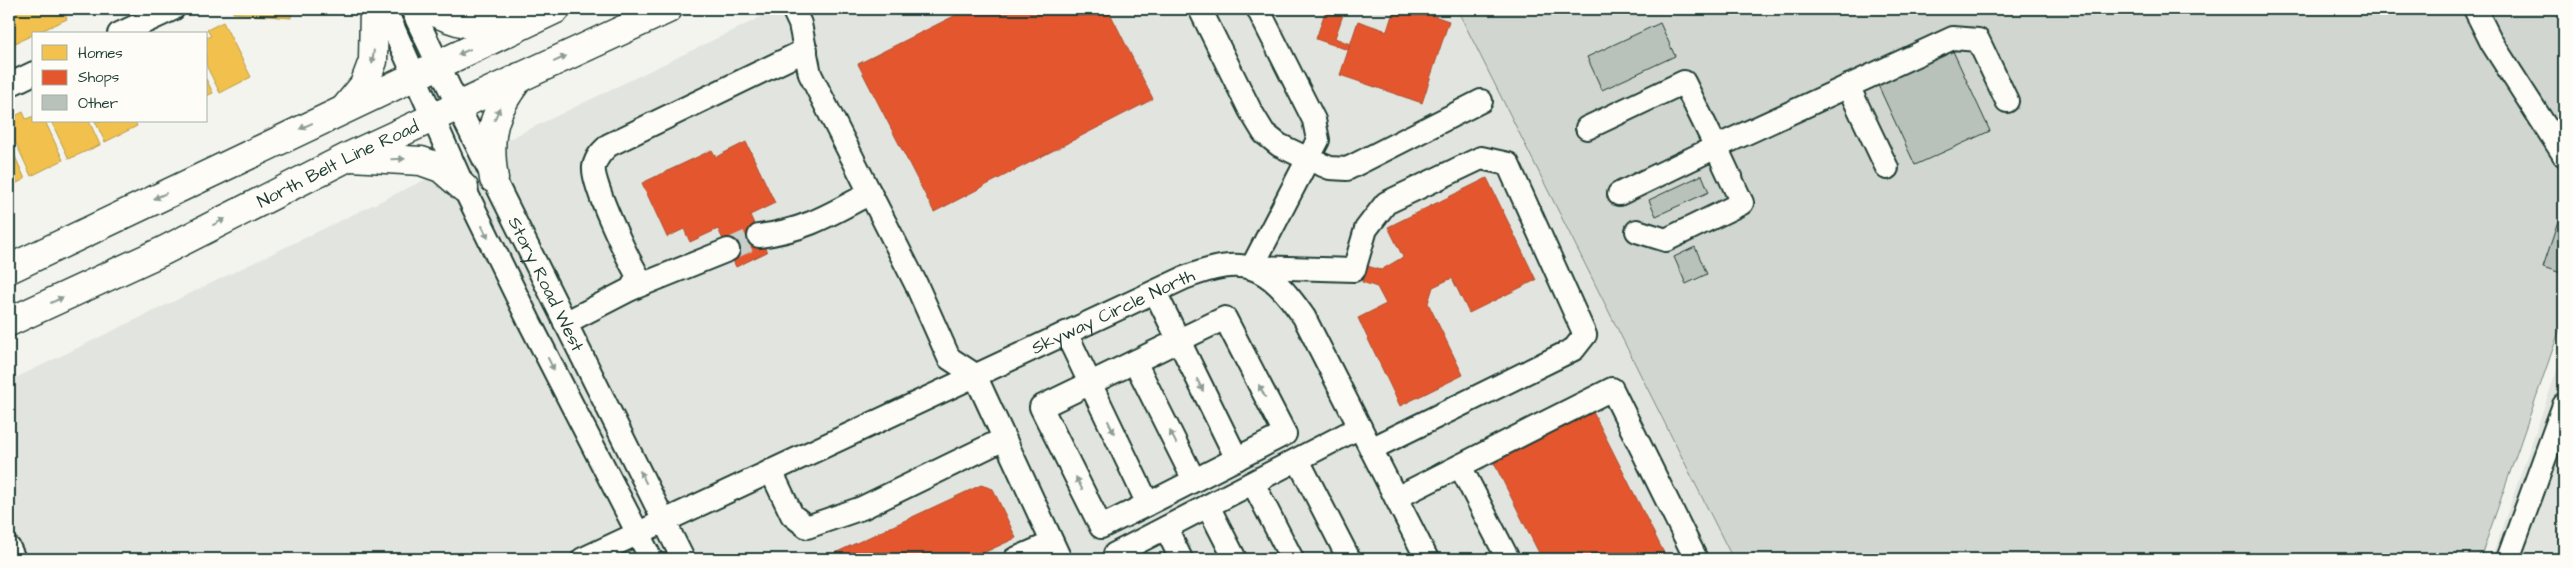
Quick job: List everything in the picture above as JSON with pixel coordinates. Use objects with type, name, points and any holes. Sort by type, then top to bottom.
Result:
[{"type":"main road","points":[[345,108],[364,85],[373,61],[374,9]]},
{"type":"main road","points":[[430,9],[446,19],[475,25],[506,24],[550,12]]},
{"type":"main road","name":"North Belt Line Road","points":[[9,322],[163,251],[350,156],[457,105],[668,9]]},
{"type":"main road","points":[[9,269],[550,12]]},
{"type":"main road","points":[[494,179],[490,153],[493,123],[506,94],[520,77]]},
{"type":"main road","points":[[350,156],[422,161],[441,168],[464,188]]},
{"type":"street","points":[[123,32],[172,9]]},
{"type":"street","name":"Story Road West","points":[[385,9],[464,188],[537,337],[651,559]]},
{"type":"street","name":"Story Road West","points":[[412,9],[457,105],[683,559]]},
{"type":"street","points":[[793,9],[800,24],[810,74],[916,284],[949,358],[975,375],[1056,551],[1015,559]]},
{"type":"street","points":[[1200,9],[1250,110],[1264,133],[1279,144],[1330,168],[1347,169],[1481,101]]},
{"type":"street","points":[[1258,9],[1314,120],[1318,140],[1252,267],[1354,270],[1366,228],[1386,203],[1482,158],[1508,164],[1585,335],[1574,349],[1371,449]]},
{"type":"street","points":[[2475,9],[2492,43],[2564,155]]},
{"type":"street","points":[[1619,194],[1716,147],[1953,38],[1978,40],[2007,100]]},
{"type":"street","points":[[631,289],[638,276],[629,260],[599,188],[593,169],[598,156],[609,145],[806,50]]},
{"type":"street","points":[[9,85],[32,75]]},
{"type":"street","points":[[1587,128],[1684,82],[1742,203],[1666,240],[1637,231]]},
{"type":"street","points":[[1848,86],[1887,168]]},
{"type":"street","points":[[759,236],[812,225],[870,193]]},
{"type":"street","points":[[565,323],[631,289],[728,250]]},
{"type":"street","name":"Skyway Circle North","points":[[583,559],[1155,292],[1209,268],[1231,264],[1252,267],[1271,278],[1290,296],[1304,317],[1427,559]]},
{"type":"street","points":[[1155,292],[1237,458]]},
{"type":"street","points":[[1224,318],[1285,434],[1101,526],[1041,407],[1135,362],[1224,318]]},
{"type":"street","points":[[1066,333],[1148,504]]},
{"type":"street","points":[[1135,362],[1194,480]]},
{"type":"street","points":[[1396,498],[1612,389],[1696,559]]},
{"type":"street","points":[[2508,559],[2564,405]]},
{"type":"street","points":[[1118,559],[1116,554],[1360,427]]},
{"type":"street","points":[[771,471],[792,515],[807,527],[862,508],[1004,439]]},
{"type":"street","points":[[1298,460],[1348,559]]},
{"type":"street","points":[[1460,466],[1508,559]]},
{"type":"street","points":[[1253,483],[1292,559]]},
{"type":"street","points":[[1208,506],[1235,559]]},
{"type":"street","points":[[1166,528],[1182,559]]},
{"type":"street","points":[[9,548],[14,559]]},
{"type":"shaded area","points":[[777,9],[1457,9],[1733,559],[9,559],[9,381]]},
{"type":"shaded area","points":[[1457,9],[2564,9],[2564,317],[2480,559],[1733,559]]},
{"type":"shaded area","points":[[2564,350],[2564,559],[2491,559]]},
{"type":"building: Homes","points":[[9,9],[62,9],[67,19],[39,32],[32,32],[32,35],[11,45],[9,40]]},
{"type":"building: Homes","points":[[233,9],[292,9],[291,18],[233,13]]},
{"type":"building: Homes","points":[[223,22],[251,77],[220,93],[208,69],[208,37],[211,36],[207,30]]},
{"type":"building: Homes","points":[[208,83],[213,93],[208,95]]},
{"type":"building: Homes","points":[[23,112],[26,119],[32,117],[32,122],[45,122],[63,160],[31,176],[9,128],[9,119]]},
{"type":"building: Homes","points":[[51,122],[89,122],[100,145],[69,159]]},
{"type":"building: Homes","points":[[95,122],[135,122],[137,126],[105,142]]},
{"type":"building: Homes","points":[[9,143],[25,179],[9,187]]},
{"type":"building: Shops","points":[[968,9],[1108,9],[1153,99],[934,212],[858,64]]},
{"type":"building: Shops","points":[[1326,9],[1339,11],[1345,9],[1335,38],[1350,44],[1348,50],[1316,39]]},
{"type":"building: Shops","points":[[1394,9],[1414,9],[1449,21],[1422,103],[1340,75],[1358,21],[1387,31]]},
{"type":"building: Shops","points":[[746,142],[775,203],[750,215],[767,252],[736,267],[718,229],[690,242],[684,229],[667,237],[642,183],[712,150],[716,157]]},
{"type":"building: Shops","points":[[1487,178],[1536,280],[1469,313],[1452,278],[1433,287],[1428,303],[1463,375],[1400,406],[1358,318],[1386,304],[1377,287],[1362,282],[1367,266],[1381,270],[1403,257],[1388,227]]},
{"type":"building: Shops","points":[[1593,412],[1667,559],[1542,559],[1493,461]]},
{"type":"building: Shops","points":[[981,485],[993,489],[1016,538],[970,559],[822,559]]},
{"type":"building: Other","points":[[1660,23],[1675,56],[1602,90],[1587,57]]},
{"type":"building: Other","points":[[1952,49],[1990,131],[1915,165],[1877,83]]},
{"type":"building: Other","points":[[1702,175],[1709,192],[1656,216],[1649,200]]},
{"type":"building: Other","points":[[2559,219],[2564,221],[2564,274],[2543,267]]},
{"type":"building: Other","points":[[1695,247],[1707,274],[1686,284],[1674,257]]},
{"type":"tunnel","points":[[728,250],[759,236]]}]
